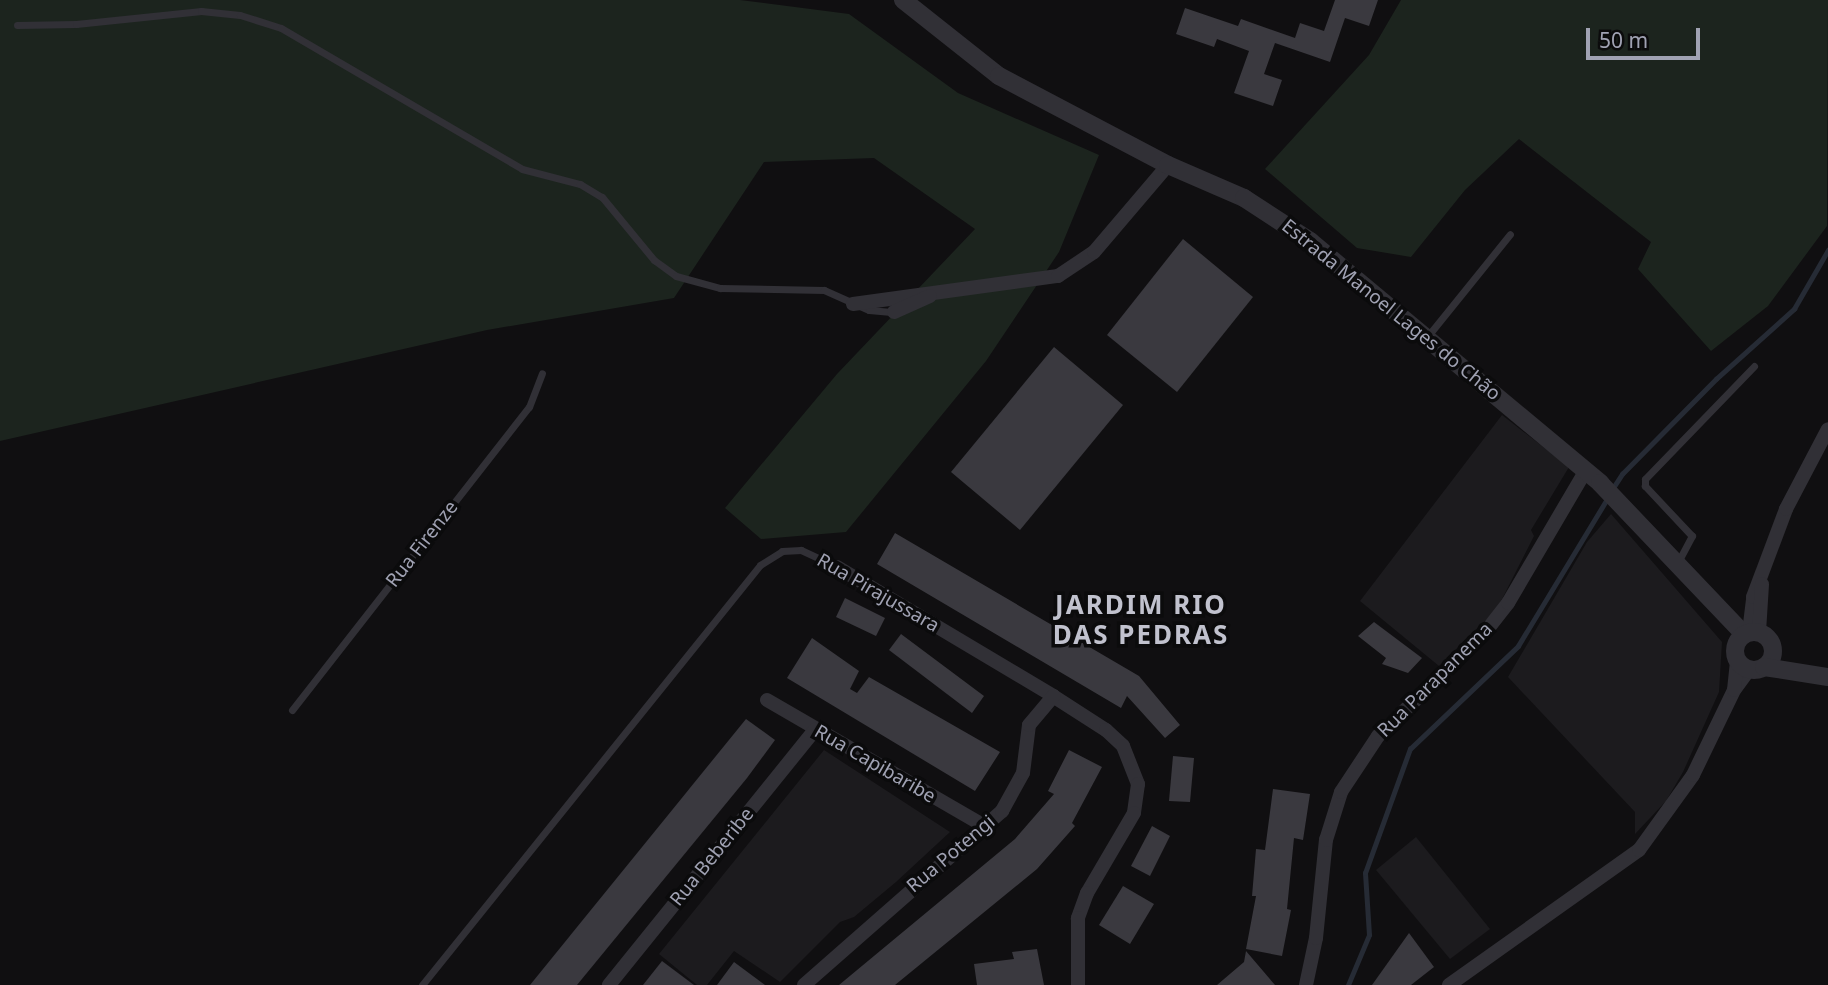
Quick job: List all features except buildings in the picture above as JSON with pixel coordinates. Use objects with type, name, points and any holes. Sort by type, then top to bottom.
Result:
[{"type":"street","name":"Estrada Manoel Lages do Chão","points":[[903,0],[999,76],[1168,165],[1244,198],[1280,220],[1586,470],[1751,649],[1823,676]]},
{"type":"street","points":[[853,304],[948,288],[1037,281],[1075,266],[1118,228],[1168,165]]},
{"type":"street","points":[[894,312],[948,288]]},
{"type":"street","points":[[1450,985],[1639,850],[1693,775],[1751,649],[1762,579],[1786,509],[1828,429]]},
{"type":"street","name":"Rua Parapanema","points":[[1306,985],[1316,938],[1326,840],[1341,792],[1378,736],[1483,635],[1508,603],[1586,470]]},
{"type":"street","name":"Rua Pirajussara","points":[[837,567],[1053,696],[1106,730],[1123,746],[1138,784],[1135,813],[1087,893],[1078,918],[1078,985]]},
{"type":"street","name":"Rua Potengi","points":[[804,985],[984,826],[1016,791],[1023,773],[1029,725],[1053,696]]},
{"type":"street","name":"Rua Capibaribe","points":[[767,700],[984,826]]},
{"type":"street","name":"Rua Beberibe","points":[[609,985],[815,730]]},
{"type":"lane","points":[[17,25],[76,24],[201,11],[240,15],[281,28],[522,169],[591,190],[654,260],[676,276],[720,288],[824,290],[853,304],[894,312]]},
{"type":"lane","points":[[1426,337],[1510,234]]},
{"type":"lane","points":[[1676,566],[1692,536],[1644,486],[1645,479],[1754,366]]},
{"type":"lane","name":"Rua Firenze","points":[[292,710],[529,407],[542,373]]},
{"type":"lane","name":"Rua Pirajussara","points":[[422,985],[760,565],[782,551],[801,550],[837,567]]},
{"type":"shaded area","points":[[0,0],[740,0],[849,14],[958,93],[1099,155],[1059,252],[986,361],[846,532],[761,539],[725,508],[837,374],[975,229],[874,158],[764,162],[674,298],[487,330],[0,441]]},
{"type":"shaded area","points":[[1401,0],[1828,0],[1827,226],[1768,306],[1711,351],[1638,269],[1651,242],[1519,139],[1465,190],[1411,257],[1357,248],[1265,169],[1369,55]]},
{"type":"shaded area","points":[[1502,415],[1569,467],[1531,530],[1534,536],[1497,609],[1439,666],[1360,601]]},
{"type":"shaded area","points":[[1611,514],[1722,642],[1719,692],[1683,772],[1666,801],[1635,834],[1635,812],[1508,677],[1587,542]]},
{"type":"shaded area","points":[[824,750],[950,832],[854,917],[840,922],[780,982],[734,951],[707,985],[697,985],[659,954]]},
{"type":"shaded area","points":[[1416,837],[1490,929],[1450,959],[1376,870]]},
{"type":"waterway","points":[[1613,488],[1622,474],[1716,379],[1794,309],[1828,250]]},
{"type":"waterway","points":[[1348,985],[1369,935],[1365,873],[1410,749],[1518,646],[1607,499]]},
{"type":"district","name":"JARDIM RIO DAS PEDRAS","points":[[1141,620]]}]
